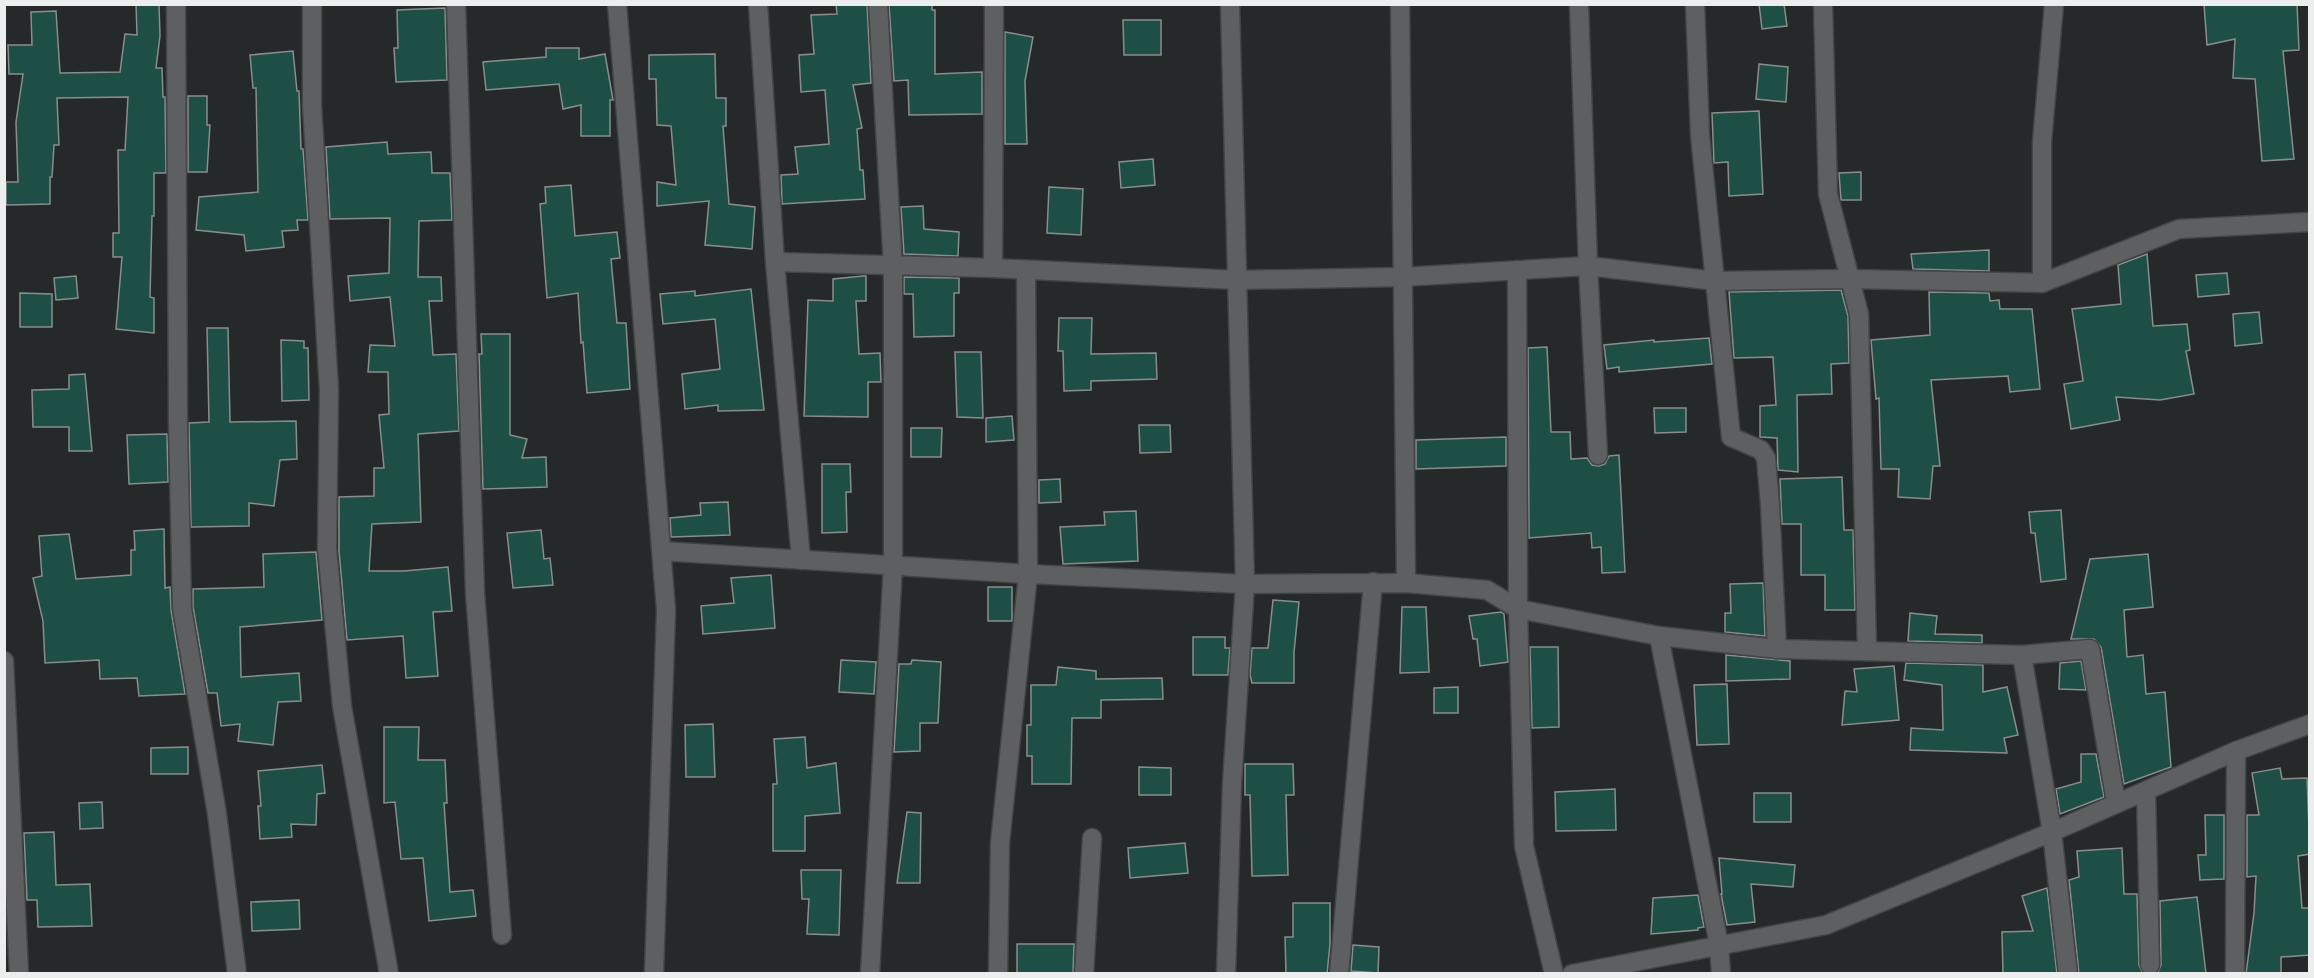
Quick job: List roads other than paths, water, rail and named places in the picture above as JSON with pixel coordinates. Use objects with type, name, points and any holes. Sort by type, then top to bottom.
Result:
[{"type":"street","points":[[176,4],[178,411],[182,608],[217,814],[237,974]]},
{"type":"street","points":[[312,4],[312,105],[329,390],[327,548],[342,706],[389,974]]},
{"type":"street","points":[[456,4],[475,593],[502,935]]},
{"type":"street","points":[[617,4],[666,610],[654,974]]},
{"type":"street","points":[[758,4],[775,262],[801,560]]},
{"type":"street","points":[[870,974],[893,565],[893,267],[878,4]]},
{"type":"street","points":[[993,268],[994,4]]},
{"type":"street","points":[[1226,974],[1232,784],[1245,584],[1230,4]]},
{"type":"street","points":[[1400,4],[1406,583]]},
{"type":"street","points":[[1579,4],[1588,266],[1598,455]]},
{"type":"street","points":[[1695,4],[1700,135],[1731,436],[1761,450],[1766,458],[1777,649]]},
{"type":"street","points":[[1823,4],[1828,194],[1859,314],[1867,651]]},
{"type":"street","points":[[2042,283],[2042,142],[2054,4]]},
{"type":"street","points":[[775,262],[993,268],[1238,280],[1402,277],[1588,266],[1716,281],[1849,279],[2042,283],[2179,229],[2310,222]]},
{"type":"street","points":[[998,974],[1000,843],[1028,574],[1026,270]]},
{"type":"street","points":[[1517,270],[1518,609],[1524,846],[1554,974]]},
{"type":"street","points":[[661,552],[1028,574],[1245,584],[1406,583],[1487,591],[1518,609],[1659,636],[1777,649],[2022,655],[2090,649],[2116,803]]},
{"type":"street","points":[[1339,974],[1373,582]]},
{"type":"street","points":[[1659,636],[1719,945],[1721,974]]},
{"type":"street","points":[[2022,655],[2052,832],[2068,974]]},
{"type":"street","points":[[4,661],[10,864],[19,974]]},
{"type":"street","points":[[1572,974],[1826,925],[2052,832],[2236,751],[2310,724]]},
{"type":"street","points":[[2235,974],[2236,751]]},
{"type":"street","points":[[2145,791],[2150,965]]},
{"type":"street","points":[[1084,974],[1092,838]]}]
